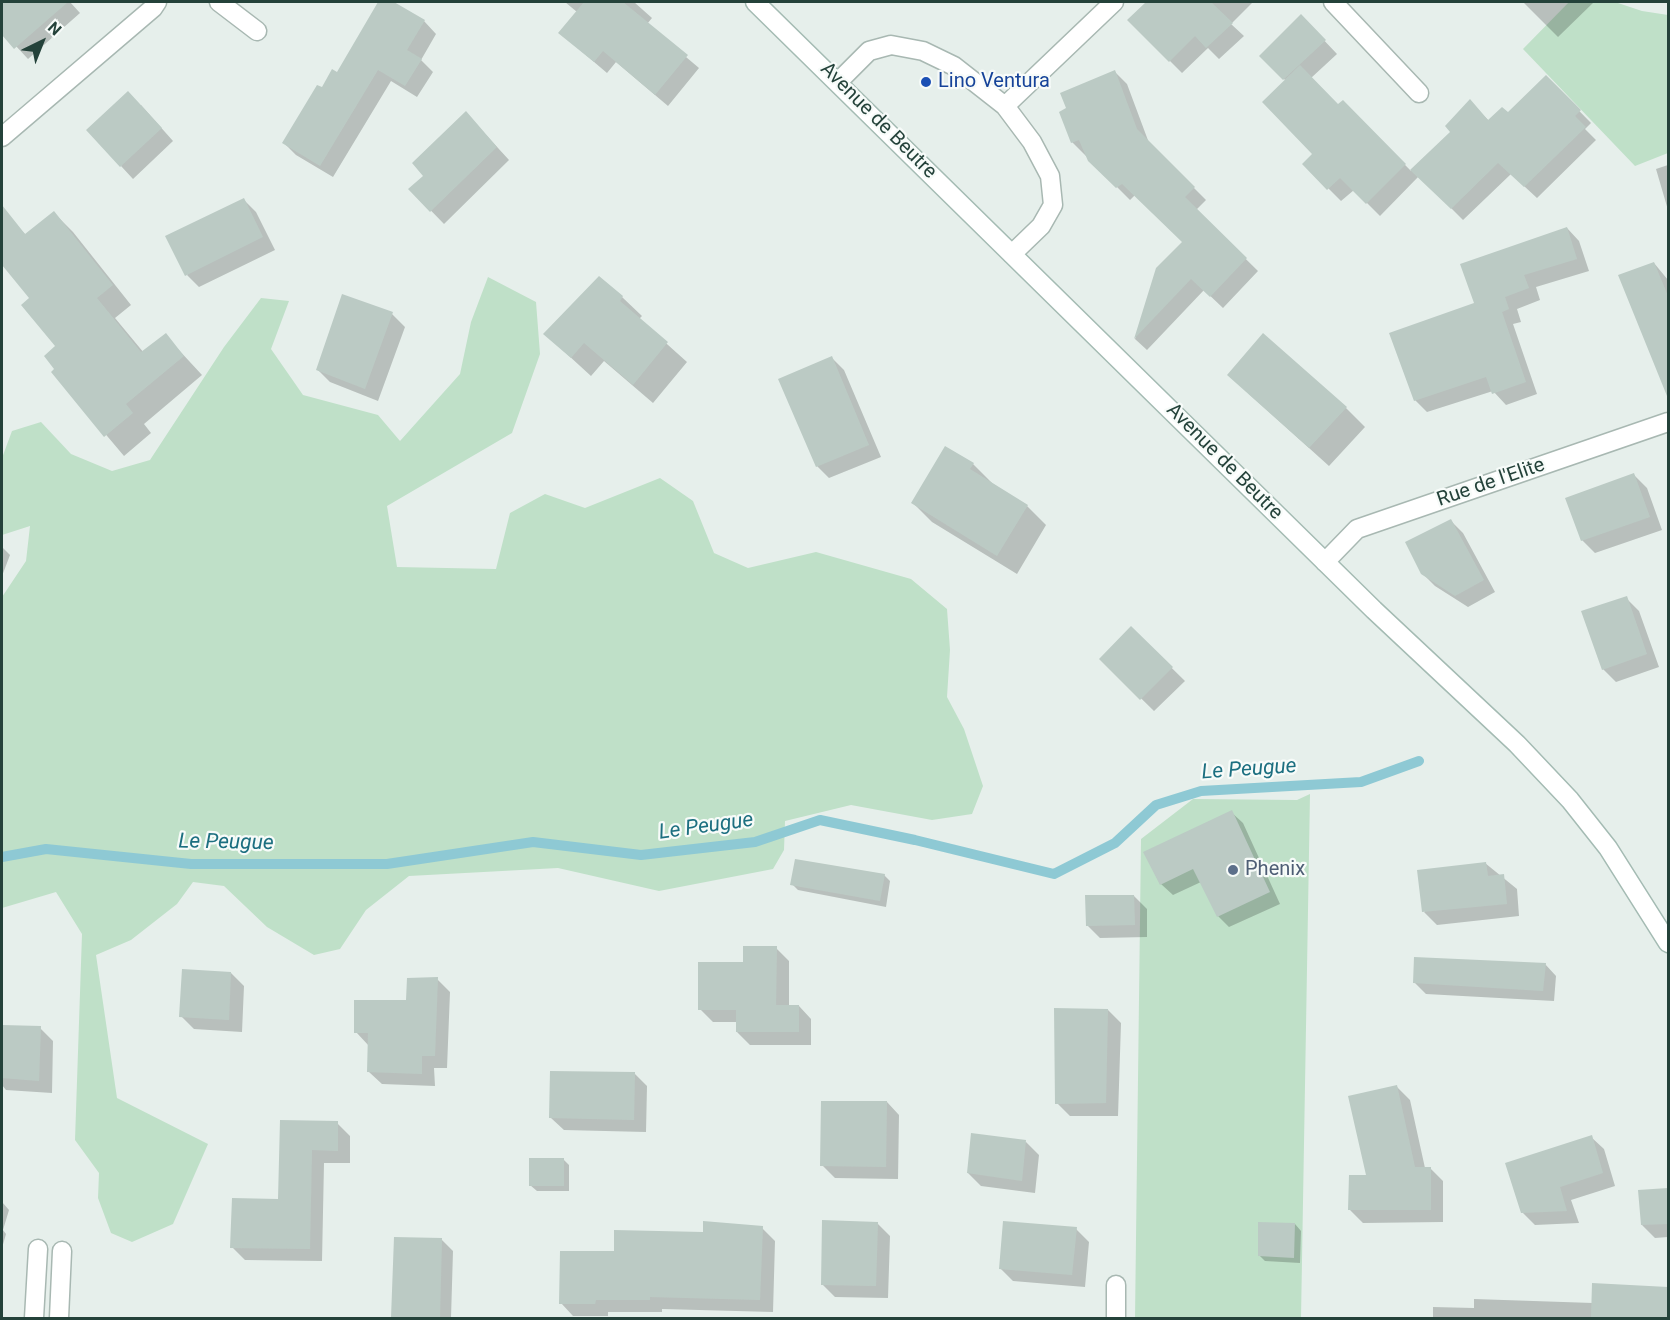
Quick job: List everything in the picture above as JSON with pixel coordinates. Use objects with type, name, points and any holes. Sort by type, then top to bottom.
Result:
[{"type":"street","points":[[2,137],[153,8],[157,2]]},
{"type":"street","points":[[219,2],[257,31]]},
{"type":"street","name":"Avenue de Beutre","points":[[754,2],[1325,562],[1517,744],[1570,800],[1608,848],[1668,943]]},
{"type":"street","points":[[1005,106],[1114,2]]},
{"type":"street","points":[[1333,2],[1419,93]]},
{"type":"street","points":[[838,82],[869,51],[891,45],[924,51],[954,66],[1005,106],[1032,142],[1050,176],[1053,205],[1041,226],[1012,254]]},
{"type":"street","name":"Rue de l'Elite","points":[[1325,562],[1356,529],[1668,422]]},
{"type":"street","points":[[34,1318],[38,1250]]},
{"type":"street","points":[[59,1318],[62,1251]]},
{"type":"street","points":[[1116,1285],[1116,1318]]},
{"type":"green space","points":[[1569,2],[1615,2],[1642,11],[1668,15],[1668,153],[1635,166],[1523,49]]},
{"type":"green space","points":[[488,277],[536,302],[540,354],[512,433],[387,506],[397,567],[496,569],[510,513],[545,494],[585,508],[660,478],[693,501],[714,553],[748,568],[816,552],[911,579],[947,609],[950,650],[947,697],[964,729],[983,786],[972,814],[932,820],[851,805],[785,821],[784,850],[773,869],[659,891],[558,868],[409,876],[366,910],[340,949],[314,955],[267,927],[224,886],[193,882],[177,904],[131,940],[96,955],[117,1098],[208,1144],[173,1224],[132,1242],[111,1233],[98,1198],[99,1173],[75,1140],[82,934],[56,892],[2,908],[2,597],[26,561],[30,526],[2,535],[2,458],[12,431],[41,422],[71,454],[112,471],[150,460],[224,347],[261,298],[289,301],[271,349],[303,395],[378,415],[400,441],[460,374],[471,322]]},
{"type":"green space","points":[[1310,794],[1301,1318],[1135,1318],[1141,839],[1193,799],[1297,800]]},
{"type":"building","points":[[2,2],[68,2],[14,49],[2,35]]},
{"type":"building","points":[[378,2],[394,2],[425,20],[407,50],[422,59],[405,86],[378,70],[320,166],[282,143],[317,85],[322,87],[332,69],[337,72]]},
{"type":"building","points":[[584,2],[623,2],[688,55],[655,95],[603,51],[594,62],[558,33]]},
{"type":"building","points":[[1146,2],[1211,2],[1233,23],[1206,48],[1195,36],[1169,62],[1127,20]]},
{"type":"building","points":[[1301,14],[1326,40],[1283,80],[1259,56]]},
{"type":"building","points":[[1300,65],[1338,104],[1343,100],[1406,164],[1366,204],[1340,178],[1327,190],[1302,164],[1312,154],[1262,102]]},
{"type":"building","points":[[1115,70],[1137,129],[1195,187],[1185,197],[1247,258],[1210,297],[1191,279],[1134,339],[1156,268],[1182,242],[1122,184],[1116,188],[1088,161],[1079,140],[1071,143],[1059,112],[1066,108],[1060,93]]},
{"type":"building","points":[[1546,75],[1581,110],[1575,116],[1586,127],[1524,187],[1498,163],[1451,209],[1410,170],[1450,132],[1445,126],[1470,99],[1488,120],[1502,107],[1508,112]]},
{"type":"building","points":[[128,91],[162,128],[120,167],[86,130]]},
{"type":"building","points":[[466,111],[497,147],[430,212],[408,189],[423,176],[412,163]]},
{"type":"building","points":[[244,198],[263,237],[185,276],[165,236]]},
{"type":"building","points":[[2,205],[25,234],[54,211],[113,285],[97,298],[141,352],[166,333],[184,356],[126,404],[133,413],[104,437],[51,372],[54,369],[44,356],[55,346],[21,305],[29,298],[2,265]]},
{"type":"building","points":[[1567,227],[1577,259],[1524,275],[1529,288],[1505,297],[1509,309],[1502,312],[1526,382],[1492,394],[1486,377],[1414,401],[1389,333],[1474,303],[1460,264]]},
{"type":"building","points":[[1654,262],[1668,296],[1667,396],[1618,275]]},
{"type":"building","points":[[599,276],[623,296],[620,301],[668,342],[633,385],[584,343],[571,358],[543,334]]},
{"type":"building","points":[[342,294],[393,312],[365,389],[316,370]]},
{"type":"building","points":[[1263,333],[1347,407],[1309,448],[1227,375]]},
{"type":"building","points":[[832,356],[869,445],[816,467],[778,379]]},
{"type":"building","points":[[945,446],[974,463],[970,469],[1028,505],[997,556],[911,503]]},
{"type":"building","points":[[1634,473],[1650,517],[1581,541],[1565,498]]},
{"type":"building","points":[[1451,519],[1484,580],[1455,596],[1421,574],[1405,542]]},
{"type":"building","points":[[1627,596],[1647,654],[1602,670],[1581,611]]},
{"type":"building","points":[[1131,626],[1173,667],[1140,700],[1099,659]]},
{"type":"building","points":[[1232,810],[1270,892],[1217,917],[1193,869],[1160,885],[1143,852]]},
{"type":"building","points":[[795,859],[885,874],[880,901],[790,885]]},
{"type":"building","points":[[1486,862],[1488,876],[1504,874],[1507,904],[1422,912],[1417,870]]},
{"type":"building","points":[[1085,895],[1134,895],[1135,925],[1086,926]]},
{"type":"building","points":[[743,946],[777,946],[776,1005],[799,1005],[799,1032],[736,1032],[736,1010],[698,1010],[698,962],[743,962]]},
{"type":"building","points":[[1414,957],[1546,963],[1543,991],[1413,983]]},
{"type":"building","points":[[182,969],[231,972],[229,1020],[179,1017]]},
{"type":"building","points":[[438,977],[435,1056],[422,1056],[422,1074],[367,1072],[368,1033],[354,1033],[354,1000],[406,1000],[407,978]]},
{"type":"building","points":[[1054,1008],[1108,1009],[1106,1103],[1055,1104]]},
{"type":"building","points":[[2,1025],[41,1026],[39,1081],[2,1078]]},
{"type":"building","points":[[550,1071],[635,1072],[634,1120],[549,1118]]},
{"type":"building","points":[[1397,1085],[1415,1167],[1431,1167],[1431,1210],[1348,1210],[1349,1175],[1366,1175],[1348,1096]]},
{"type":"building","points":[[821,1101],[887,1101],[886,1167],[820,1166]]},
{"type":"building","points":[[280,1120],[338,1121],[338,1151],[312,1150],[310,1249],[230,1248],[232,1198],[278,1199]]},
{"type":"building","points":[[971,1133],[1026,1140],[1022,1181],[967,1173]]},
{"type":"building","points":[[1592,1135],[1603,1173],[1560,1187],[1567,1211],[1521,1213],[1505,1163]]},
{"type":"building","points":[[529,1158],[564,1158],[564,1186],[529,1186]]},
{"type":"building","points":[[1668,1188],[1668,1224],[1641,1225],[1638,1190]]},
{"type":"building","points":[[822,1220],[878,1222],[876,1286],[821,1285]]},
{"type":"building","points":[[703,1221],[763,1226],[760,1300],[650,1297],[650,1300],[596,1300],[595,1304],[559,1304],[560,1251],[614,1251],[614,1230],[703,1232]]},
{"type":"building","points":[[1003,1221],[1077,1227],[1072,1275],[999,1269]]},
{"type":"building","points":[[1258,1222],[1295,1223],[1294,1258],[1258,1256]]},
{"type":"building","points":[[394,1237],[442,1238],[440,1318],[391,1318]]},
{"type":"building","points":[[1592,1283],[1668,1287],[1668,1318],[1591,1318]]},
{"type":"waterway","name":"Le Peugue","points":[[2,857],[46,849],[191,864],[387,864],[533,842],[641,855],[755,842],[820,820],[915,840],[1054,874],[1115,843],[1156,805],[1201,791],[1361,782],[1419,761]]},
{"type":"place","name":"Lino Ventura","points":[[926,82]]},
{"type":"place","name":"Phenix","points":[[1233,870]]}]
